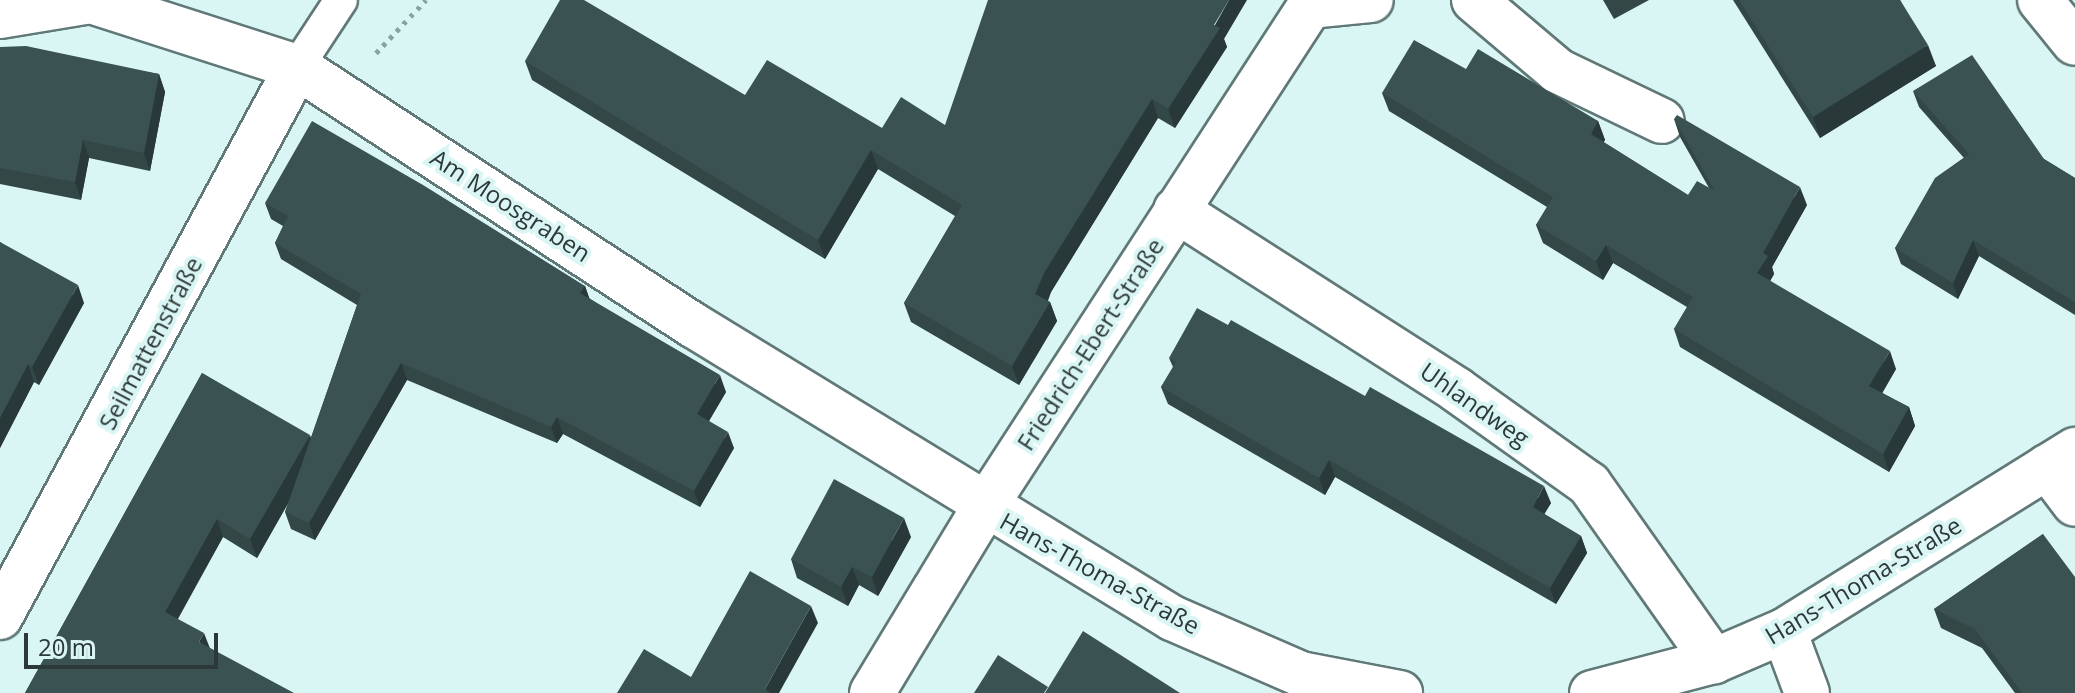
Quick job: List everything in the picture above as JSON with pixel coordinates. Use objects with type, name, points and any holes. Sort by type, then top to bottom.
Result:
[{"type":"street","points":[[1312,3],[1371,0]]},
{"type":"street","points":[[1474,0],[1558,71],[1662,121]]},
{"type":"street","points":[[2040,0],[2075,43]]},
{"type":"street","name":"Am Moosgraben","points":[[0,16],[91,1],[297,67],[693,325],[984,508]]},
{"type":"street","name":"Friedrich-Ebert-Straße","points":[[872,693],[984,508],[1312,3]]},
{"type":"street","name":"Seilmattenstraße","points":[[0,617],[297,67]]},
{"type":"street","name":"Uhlandweg","points":[[1176,210],[1457,390],[1589,484],[1714,661]]},
{"type":"street","points":[[2061,458],[2075,504]]},
{"type":"street","name":"Hans-Thoma-Straße","points":[[1592,693],[1714,661],[1784,631],[2061,458]]},
{"type":"street","name":"Hans-Thoma-Straße","points":[[984,508],[1172,618],[1301,674],[1400,693]]},
{"type":"street","points":[[1784,631],[1807,693]]},
{"type":"lane","points":[[297,67],[341,0]]},
{"type":"path","points":[[339,92],[426,0]]},
{"type":"building","points":[[560,0],[584,0],[745,95],[767,60],[882,128],[901,97],[945,125],[988,0],[1229,0],[1214,25],[1220,28],[1168,109],[1152,99],[1044,273],[1035,294],[1050,302],[1012,366],[904,303],[962,205],[871,150],[818,240],[525,61]]},
{"type":"building","points":[[1739,0],[1900,0],[1928,45],[1813,117]]},
{"type":"building","points":[[1414,40],[1466,69],[1478,49],[1598,121],[1591,134],[1688,195],[1697,181],[1715,191],[1674,119],[1677,115],[1800,187],[1763,253],[1768,256],[1757,273],[1890,351],[1869,386],[1909,407],[1883,454],[1674,329],[1693,297],[1606,245],[1596,261],[1536,225],[1553,197],[1382,93]]},
{"type":"building","points":[[26,46],[159,74],[144,153],[83,140],[75,182],[0,168],[0,47]]},
{"type":"building","points":[[1972,55],[2044,159],[2075,178],[2075,302],[1973,240],[1953,283],[1895,248],[1935,178],[1969,154],[1913,91]]},
{"type":"building","points":[[312,121],[423,185],[585,286],[580,293],[720,375],[697,414],[728,432],[694,491],[557,417],[551,427],[401,363],[309,523],[285,512],[361,294],[275,243],[288,216],[265,203]]},
{"type":"building","points":[[0,242],[78,285],[32,367],[28,364],[0,418]]},
{"type":"building","points":[[1197,308],[1228,325],[1231,320],[1365,396],[1370,387],[1544,486],[1533,507],[1581,536],[1550,588],[1329,460],[1319,478],[1161,387],[1176,362],[1169,358]]},
{"type":"building","points":[[202,373],[310,435],[250,539],[217,519],[165,612],[204,633],[199,642],[294,693],[25,693]]},
{"type":"building","points":[[834,479],[904,518],[872,577],[852,567],[841,587],[791,559]]},
{"type":"building","points":[[2043,534],[2075,577],[2075,693],[2022,693],[1975,629],[1934,609]]},
{"type":"building","points":[[750,571],[811,606],[765,689],[770,693],[617,693],[644,649],[691,677]]},
{"type":"building","points":[[1083,631],[1180,693],[1045,693]]},
{"type":"building","points":[[998,655],[1048,687],[1044,693],[974,693]]}]
